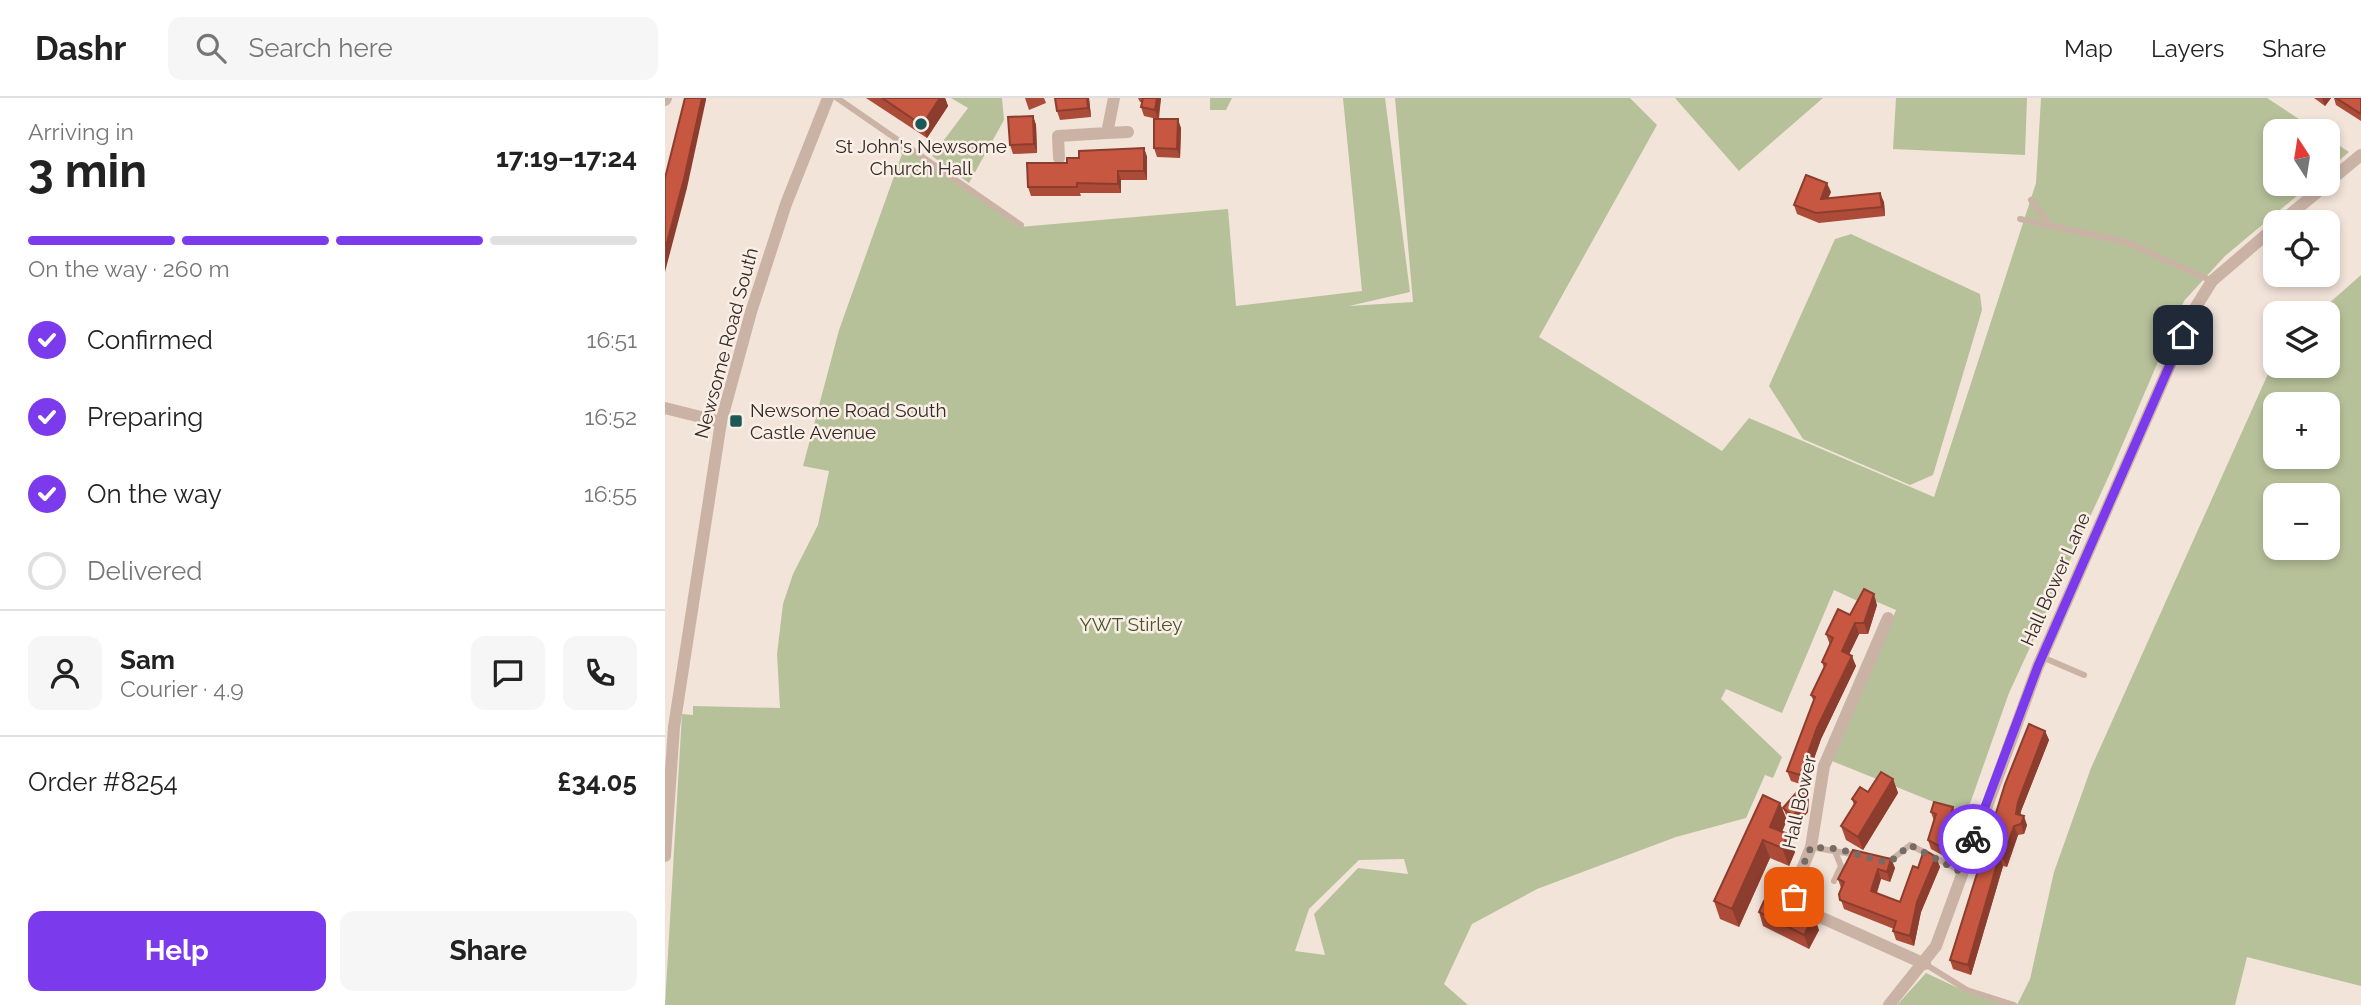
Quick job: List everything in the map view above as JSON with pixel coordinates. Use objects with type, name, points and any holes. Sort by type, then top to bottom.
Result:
[{"type":"street","name":"Newsome Road South","points":[[665,856],[674,727],[721,422],[751,312],[786,204],[828,98]]},
{"type":"street","points":[[1107,134],[1114,98]]},
{"type":"street","points":[[1059,158],[1058,136],[1128,132]]},
{"type":"street","points":[[2340,172],[2361,155]]},
{"type":"street","points":[[2295,210],[2312,196]]},
{"type":"street","name":"Hall Bower Lane","points":[[1889,1005],[1925,964],[1936,946],[2042,657],[2194,310],[2212,281],[2263,237]]},
{"type":"street","points":[[665,408],[721,422]]},
{"type":"street","name":"Hall Bower","points":[[1888,618],[1824,766],[1811,847],[1795,884],[1794,897],[1800,908],[1925,964]]},
{"type":"lane","points":[[837,98],[1021,225]]},
{"type":"lane","points":[[2031,200],[2051,226]]},
{"type":"lane","points":[[2020,219],[2126,242],[2212,281]]},
{"type":"lane","points":[[2042,657],[2084,675]]},
{"type":"lane","points":[[1874,859],[1891,861],[1910,845],[1961,872]]},
{"type":"lane","points":[[1811,847],[1863,856]]},
{"type":"lane","points":[[1834,849],[1841,866],[1834,881]]},
{"type":"lane","points":[[1925,964],[1966,990],[2014,1005]]},
{"type":"green space","points":[[951,98],[1002,98],[1004,120],[969,183],[932,156],[968,108]]},
{"type":"green space","points":[[1210,98],[1232,98],[1226,110],[1210,110]]},
{"type":"green space","name":"YWT Stirley","points":[[1343,98],[1385,98],[1410,292],[1349,306],[1413,302],[1395,98],[1630,98],[1657,125],[1539,337],[1722,451],[1749,418],[1934,497],[2036,183],[2041,98],[2267,98],[2299,119],[2263,119],[2263,196],[2297,196],[2280,210],[2263,210],[2263,224],[2225,256],[2184,301],[2112,469],[2009,693],[1966,815],[1832,761],[1896,610],[1868,598],[1864,604],[1834,590],[1782,713],[1726,689],[1721,699],[1782,757],[1773,778],[1765,775],[1746,818],[1676,837],[1537,889],[1472,924],[1444,984],[1468,1005],[665,1005],[682,714],[693,715],[693,706],[780,708],[777,654],[783,604],[793,574],[818,525],[829,471],[803,466],[839,330],[902,154],[892,148],[898,140],[1019,227],[1228,209],[1236,306],[1362,291]],"holes":[[[1404,859],[1408,874],[1358,868],[1314,914],[1325,955],[1295,951],[1309,909],[1359,860]]]},
{"type":"green space","points":[[1675,98],[1823,98],[1739,171]]},
{"type":"green space","points":[[1896,98],[2027,98],[2025,155],[1893,149]]},
{"type":"green space","points":[[2340,146],[2349,152],[2340,160]]},
{"type":"green space","points":[[1851,234],[1980,294],[1982,310],[1933,475],[1910,485],[1803,439],[1769,386],[1835,239]]},
{"type":"green space","points":[[2361,275],[2361,986],[2247,957],[2235,1005],[2017,1005],[2030,979],[2054,872],[2091,768],[2266,378],[2340,378],[2340,301],[2332,301]]},
{"type":"green space","points":[[1926,973],[1969,993],[2005,1005],[1897,1005]]},
{"type":"building","points":[[685,98],[702,98],[665,250],[665,178]]},
{"type":"building","points":[[882,98],[940,98],[922,125]]},
{"type":"building","points":[[1055,98],[1087,98],[1088,108],[1057,111]]},
{"type":"building","points":[[1143,98],[1157,98],[1155,110],[1141,107]]},
{"type":"building","points":[[2336,98],[2361,98],[2361,114]]},
{"type":"building","points":[[1033,116],[1034,144],[1010,145],[1008,117]]},
{"type":"building","points":[[1154,119],[1178,119],[1177,149],[1154,148]]},
{"type":"building","points":[[1144,148],[1144,171],[1118,171],[1118,184],[1077,183],[1077,187],[1028,187],[1027,163],[1067,163],[1067,158],[1079,158],[1079,151]]},
{"type":"building","points":[[1806,175],[1827,183],[1821,199],[1880,193],[1882,207],[1816,213],[1794,205]]},
{"type":"building","points":[[1864,589],[1874,594],[1864,623],[1855,623],[1842,651],[1852,656],[1817,728],[1800,775],[1787,771],[1815,697],[1811,695],[1826,664],[1822,662],[1833,638],[1826,634],[1838,609],[1850,615]]},
{"type":"building","points":[[2029,724],[2045,731],[2018,802],[2016,814],[2024,816],[2021,824],[2014,826],[2003,858],[1999,857],[1968,965],[1950,960],[2005,784]]},
{"type":"building","points":[[1881,772],[1893,779],[1858,837],[1841,826],[1856,802],[1852,799],[1860,787],[1868,792]]},
{"type":"building","points":[[1806,782],[1804,803],[1793,816],[1783,808]]},
{"type":"building","points":[[1763,795],[1780,803],[1770,827],[1788,834],[1782,848],[1763,840],[1732,909],[1714,901]]},
{"type":"building","points":[[1934,802],[1953,807],[1941,847],[1928,840],[1936,814],[1931,812]]},
{"type":"building","points":[[1853,850],[1891,859],[1887,872],[1878,869],[1871,891],[1900,902],[1913,866],[1918,868],[1924,850],[1936,857],[1917,902],[1910,936],[1893,931],[1896,921],[1840,900],[1839,894],[1844,882],[1838,879]]},
{"type":"building","points":[[1764,901],[1778,909],[1782,901],[1814,916],[1804,935],[1759,912]]},
{"type":"way so far","points":[[1794,897],[1795,884],[1811,847],[1839,849],[1884,862],[1891,861],[1910,845],[1961,872],[1973,839]]},
{"type":"place","name":"St John's Newsome Church Hall","points":[[921,124]]},
{"type":"place","name":"Newsome Road South Castle Avenue","points":[[736,421]]},
{"type":"route","points":[[1973,839],[2038,666],[2183,335]]}]
